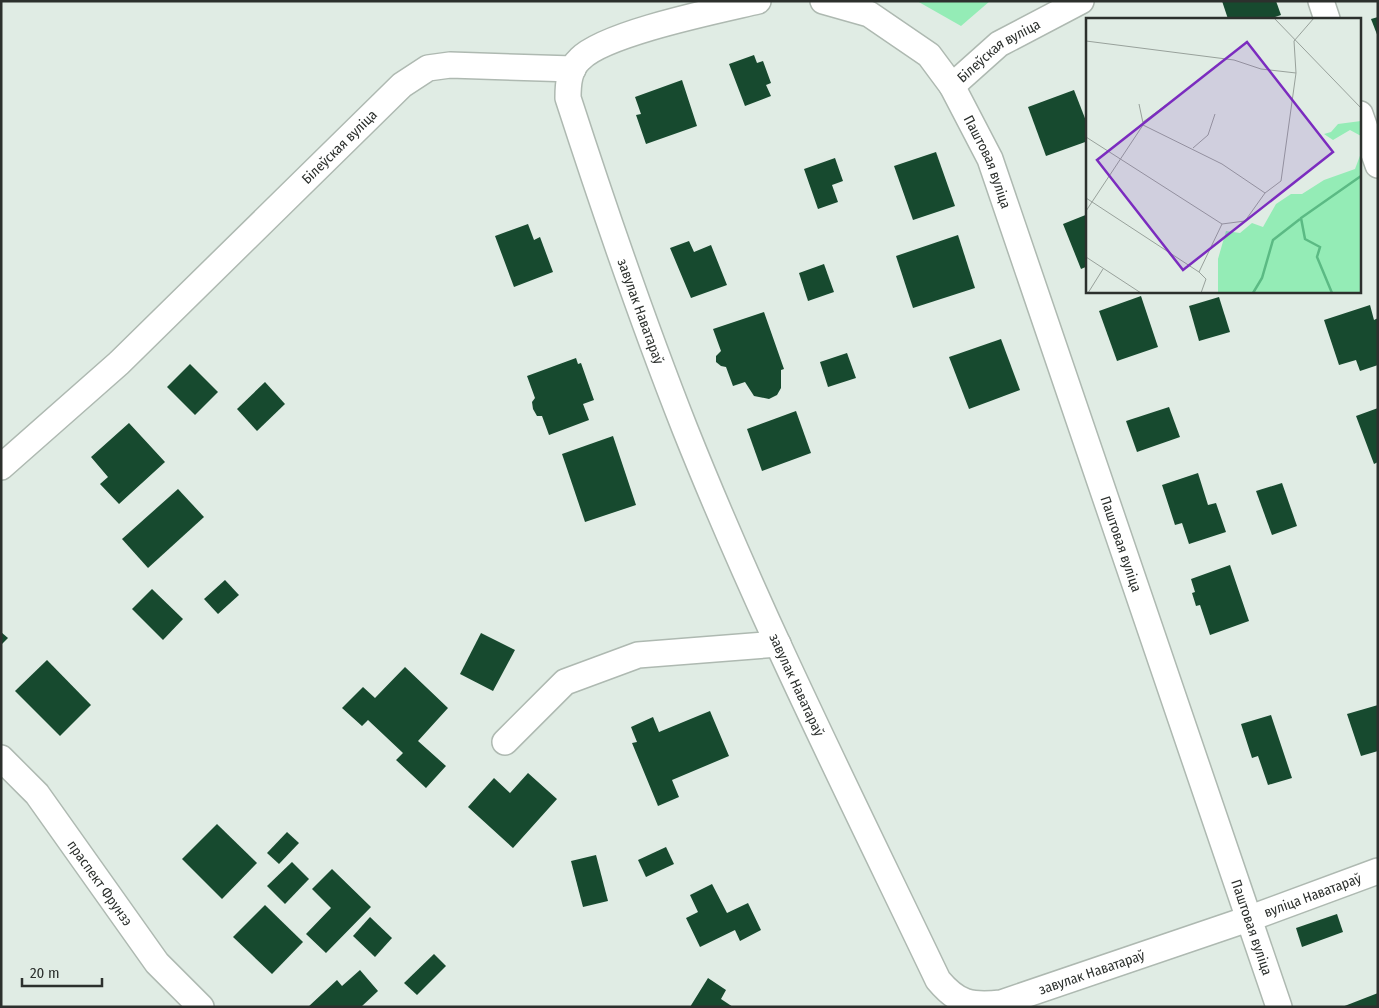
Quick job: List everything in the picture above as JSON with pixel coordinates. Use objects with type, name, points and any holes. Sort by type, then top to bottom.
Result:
[{"type":"street","points":[[573,69],[578,60],[588,51],[619,38],[709,12],[758,1]]},
{"type":"street","name":"Білеўская вуліца","points":[[823,1],[869,14],[929,55],[952,86],[999,44],[1081,1]]},
{"type":"street","points":[[1321,1],[1327,18]]},
{"type":"street","name":"Білеўская вуліца","points":[[1,467],[119,363],[402,85],[428,68],[450,65],[573,69]]},
{"type":"street","name":"завулак Наватараў","points":[[573,69],[568,81],[568,98],[602,206],[686,430],[778,644],[938,980],[960,1004],[1001,1003],[1248,919]]},
{"type":"street","name":"Паштовая вуліца","points":[[952,86],[990,158],[1279,1007]]},
{"type":"street","points":[[1362,120],[1378,165]]},
{"type":"street","points":[[505,742],[566,682],[638,655],[778,644]]},
{"type":"street","name":"праспект Фрунзэ","points":[[1,758],[37,794],[157,963],[200,1007]]},
{"type":"street","name":"вуліца Наватараў","points":[[1248,919],[1378,871]]},
{"type":"green space","points":[[917,1],[990,1],[961,26]]},
{"type":"building","points":[[1222,1],[1276,1],[1281,15],[1272,18],[1228,18]]},
{"type":"building","points":[[1378,17],[1378,37],[1371,19]]},
{"type":"building","points":[[754,55],[757,63],[763,61],[771,83],[766,85],[771,96],[745,106],[729,64]]},
{"type":"building","points":[[682,80],[697,126],[646,144],[636,115],[641,114],[635,97]]},
{"type":"building","points":[[1074,90],[1086,121],[1086,142],[1046,156],[1028,107]]},
{"type":"building","points":[[936,152],[955,206],[913,220],[894,166]]},
{"type":"building","points":[[835,158],[843,181],[832,185],[838,202],[818,209],[804,169]]},
{"type":"building","points":[[1086,215],[1086,267],[1081,269],[1063,224]]},
{"type":"building","points":[[528,224],[534,240],[540,237],[553,272],[514,287],[495,236]]},
{"type":"building","points":[[958,235],[975,288],[913,308],[896,256]]},
{"type":"building","points":[[689,241],[694,252],[711,245],[727,285],[691,298],[670,248]]},
{"type":"building","points":[[824,264],[834,292],[808,301],[799,273]]},
{"type":"building","points":[[1141,296],[1158,347],[1117,361],[1099,311]]},
{"type":"building","points":[[1219,297],[1230,332],[1199,341],[1189,306]]},
{"type":"building","points":[[1370,305],[1374,320],[1378,318],[1378,365],[1360,371],[1356,360],[1339,365],[1324,320]]},
{"type":"building","points":[[764,312],[784,369],[781,370],[781,388],[777,395],[769,399],[754,396],[745,382],[733,386],[726,367],[716,362],[716,356],[721,351],[713,329]]},
{"type":"building","points":[[1001,339],[1020,390],[969,409],[949,357]]},
{"type":"building","points":[[847,353],[856,378],[828,387],[820,362]]},
{"type":"building","points":[[576,358],[578,364],[581,363],[594,400],[583,404],[589,420],[549,435],[542,416],[537,416],[533,409],[532,402],[535,398],[527,376]]},
{"type":"building","points":[[190,364],[218,392],[195,415],[167,387]]},
{"type":"building","points":[[265,382],[285,404],[257,431],[237,409]]},
{"type":"building","points":[[1169,407],[1180,437],[1137,452],[1126,421]]},
{"type":"building","points":[[1378,408],[1378,462],[1374,464],[1356,416]]},
{"type":"building","points":[[796,411],[811,453],[762,471],[747,429]]},
{"type":"building","points":[[129,423],[165,462],[119,504],[100,484],[108,477],[91,457]]},
{"type":"building","points":[[613,436],[636,505],[585,522],[562,454]]},
{"type":"building","points":[[1198,473],[1208,505],[1216,503],[1226,532],[1189,544],[1182,523],[1175,525],[1162,485]]},
{"type":"building","points":[[1282,483],[1297,526],[1272,535],[1256,491]]},
{"type":"building","points":[[178,489],[204,517],[148,568],[122,539]]},
{"type":"building","points":[[1230,565],[1249,621],[1210,635],[1200,605],[1196,606],[1192,593],[1195,592],[1191,579]]},
{"type":"building","points":[[225,580],[239,595],[218,614],[204,599]]},
{"type":"building","points":[[152,589],[183,619],[163,640],[132,609]]},
{"type":"building","points":[[1,632],[8,638],[1,645]]},
{"type":"building","points":[[481,633],[515,650],[493,691],[460,674]]},
{"type":"building","points":[[47,660],[91,705],[60,736],[15,691]]},
{"type":"building","points":[[405,667],[448,708],[418,741],[446,766],[426,788],[396,760],[403,753],[368,720],[362,726],[342,708],[363,687],[375,698]]},
{"type":"building","points":[[1378,705],[1378,751],[1361,756],[1347,714]]},
{"type":"building","points":[[710,711],[729,756],[672,780],[679,797],[658,806],[632,743],[637,742],[631,727],[653,717],[659,732]]},
{"type":"building","points":[[1271,715],[1292,778],[1268,785],[1258,756],[1252,758],[1241,724]]},
{"type":"building","points":[[528,773],[557,799],[513,848],[468,807],[494,778],[510,793]]},
{"type":"building","points":[[217,824],[257,863],[222,899],[182,859]]},
{"type":"building","points":[[287,832],[299,843],[279,864],[267,853]]},
{"type":"building","points":[[666,847],[674,864],[646,877],[638,860]]},
{"type":"building","points":[[596,855],[608,901],[583,907],[571,861]]},
{"type":"building","points":[[292,862],[309,879],[285,904],[267,886]]},
{"type":"building","points":[[332,869],[371,907],[326,953],[306,934],[331,908],[312,889]]},
{"type":"building","points":[[712,884],[727,913],[748,903],[761,930],[740,941],[735,930],[700,947],[686,918],[698,912],[690,895]]},
{"type":"building","points":[[265,905],[303,942],[272,974],[233,937]]},
{"type":"building","points":[[1337,914],[1343,932],[1302,947],[1296,928]]},
{"type":"building","points":[[370,917],[392,938],[375,957],[353,936]]},
{"type":"building","points":[[434,954],[446,966],[417,995],[404,983]]},
{"type":"building","points":[[360,970],[378,991],[361,1007],[308,1007],[337,980],[342,986]]},
{"type":"building","points":[[708,978],[726,990],[721,999],[733,1007],[690,1007]]},
{"type":"building","points":[[1378,993],[1378,1007],[1342,1007]]}]
